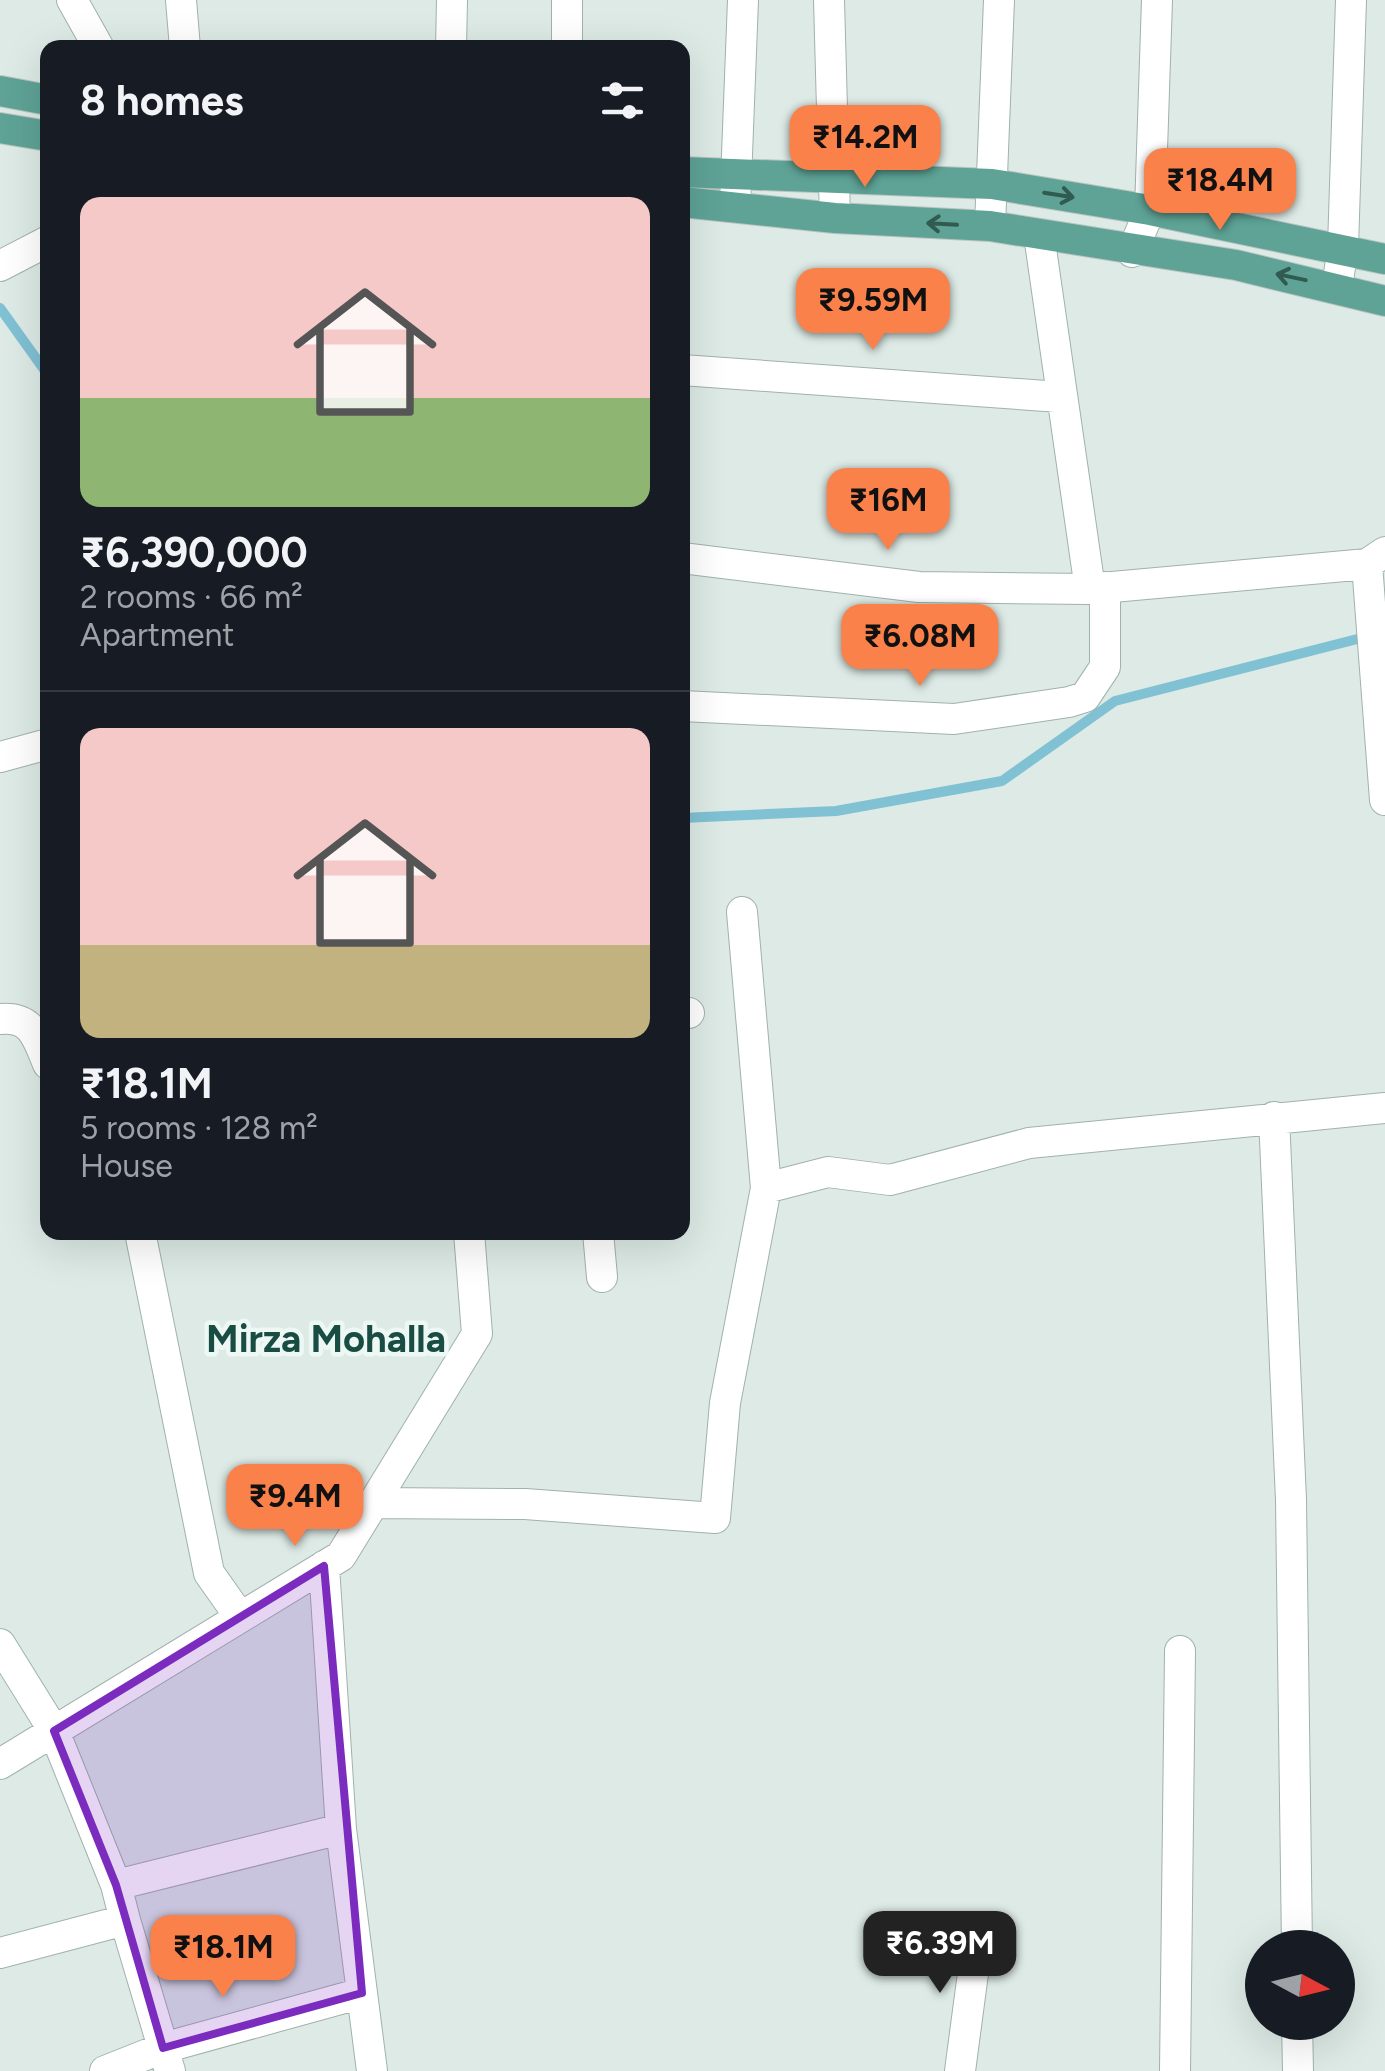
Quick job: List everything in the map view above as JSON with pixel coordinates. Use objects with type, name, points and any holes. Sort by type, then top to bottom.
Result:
[{"type":"main road","points":[[0,91],[40,98]]},
{"type":"main road","points":[[0,128],[40,135]]},
{"type":"main road","points":[[690,175],[834,218],[990,226],[1132,252],[1236,265],[1385,301]]},
{"type":"main road","points":[[690,200],[736,191],[833,181],[992,184],[1150,210],[1343,247],[1385,259]]},
{"type":"street","points":[[72,0],[94,40]]},
{"type":"street","points":[[181,0],[184,40]]},
{"type":"street","points":[[451,40],[452,0]]},
{"type":"street","points":[[567,0],[568,40]]},
{"type":"street","points":[[736,191],[743,0]]},
{"type":"street","points":[[829,0],[834,218]]},
{"type":"street","points":[[990,226],[999,0]]},
{"type":"street","points":[[1132,252],[1150,210],[1157,0]]},
{"type":"street","points":[[1337,287],[1343,247],[1351,0]]},
{"type":"street","points":[[690,706],[954,720],[1085,697],[1105,667],[1098,588],[1060,397],[1039,235]]},
{"type":"street","points":[[4,264],[40,245]]},
{"type":"street","points":[[690,371],[1060,397]]},
{"type":"street","points":[[690,559],[919,587],[1098,588],[1376,558],[1370,612],[1385,800]]},
{"type":"street","points":[[0,758],[40,746]]},
{"type":"street","points":[[373,1503],[525,1504],[715,1518],[725,1403],[766,1188],[742,912]]},
{"type":"street","points":[[0,1018],[30,1024],[40,1046]]},
{"type":"street","points":[[766,1188],[828,1172],[890,1180],[1029,1143],[1385,1108]]},
{"type":"street","points":[[1274,1117],[1291,1500],[1297,1930]]},
{"type":"street","points":[[142,1240],[208,1573],[240,1617]]},
{"type":"street","points":[[0,1764],[341,1556],[476,1334],[470,1240]]},
{"type":"street","points":[[599,1240],[602,1277]]},
{"type":"street","points":[[324,1566],[341,1829],[372,2071]]},
{"type":"street","points":[[0,1644],[54,1732],[116,1885],[167,2059]]},
{"type":"street","points":[[1175,2071],[1180,1652]]},
{"type":"street","points":[[116,1885],[341,1829]]},
{"type":"street","points":[[0,1953],[125,1920]]},
{"type":"street","points":[[960,2071],[979,1928]]},
{"type":"street","points":[[105,2071],[167,2059],[362,1993]]},
{"type":"street","points":[[1297,2040],[1298,2071]]},
{"type":"highlighted area","points":[[324,1566],[362,1993],[163,2048],[116,1885],[54,1731]]},
{"type":"waterway","points":[[0,308],[40,364]]},
{"type":"waterway","points":[[690,818],[836,811],[1002,781],[1115,701],[1369,636]]},
{"type":"district","name":"Mirza Mohalla","points":[[326,1339]]}]
